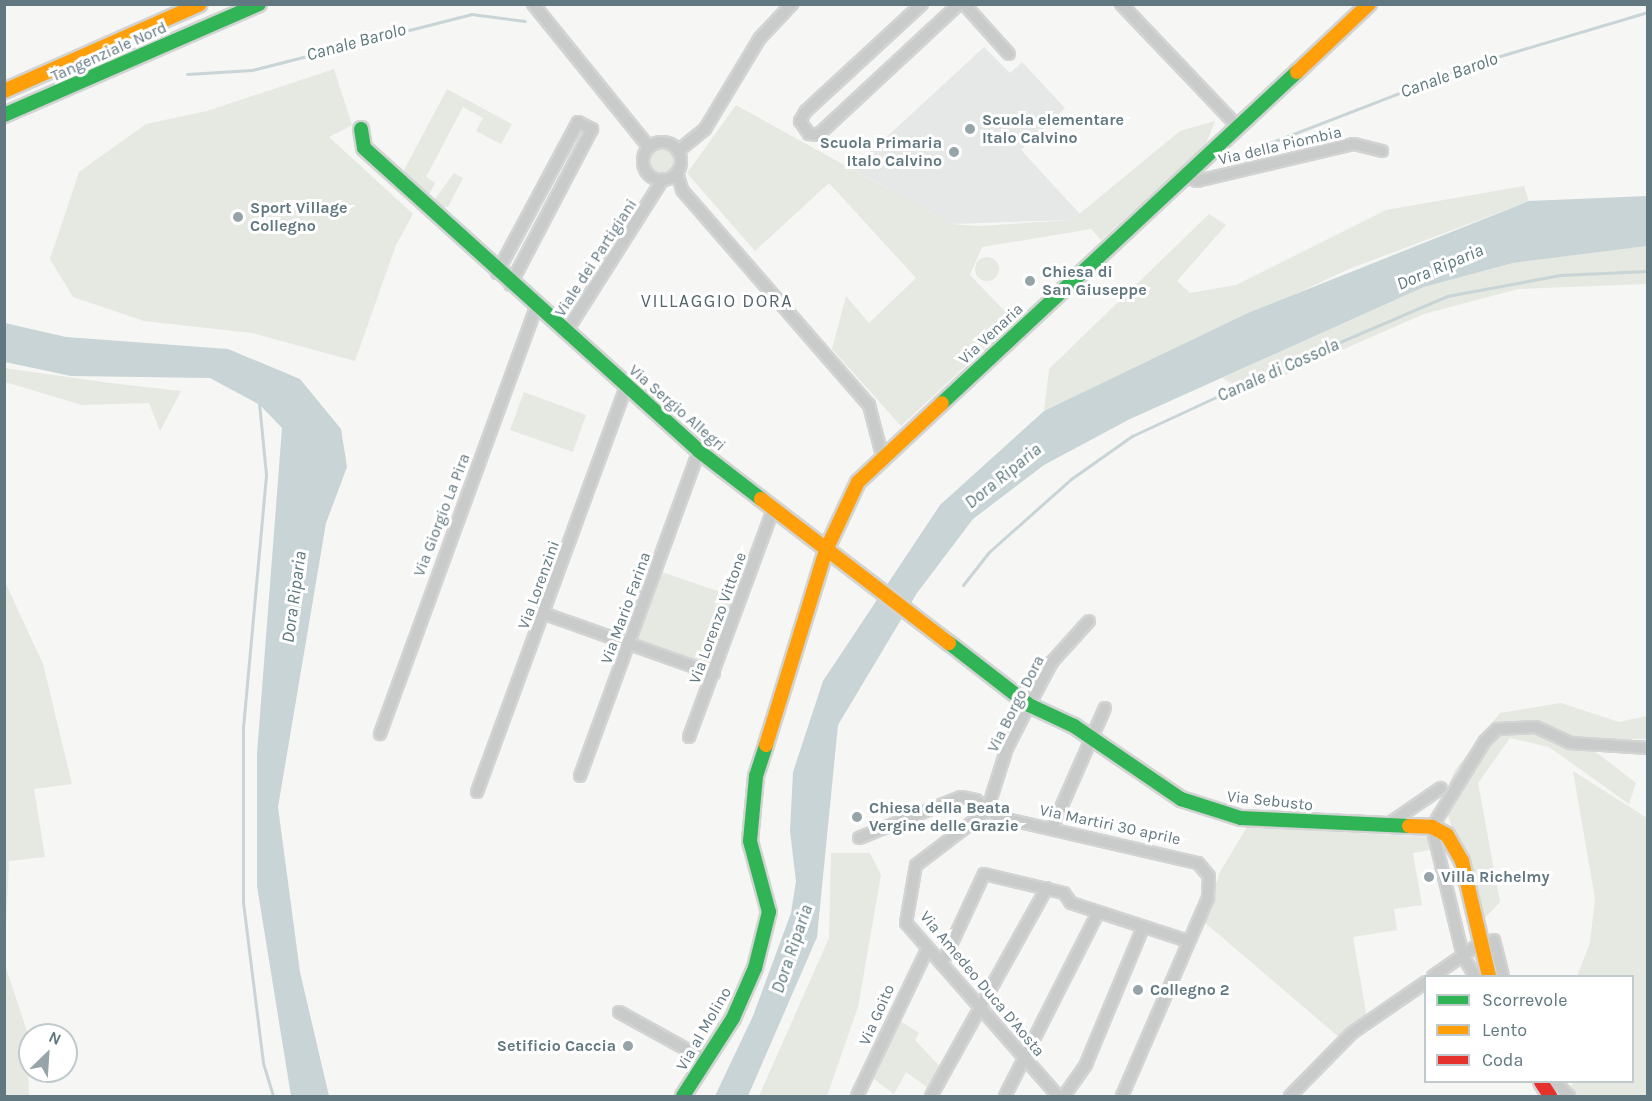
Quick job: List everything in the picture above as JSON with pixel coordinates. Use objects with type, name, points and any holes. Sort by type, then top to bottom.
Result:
[{"type":"main road","name":"Tangenziale Nord","points":[[4,91],[200,4]]},
{"type":"main road","name":"Tangenziale Nord","points":[[4,115],[259,4]]},
{"type":"main road","name":"Via Venaria","points":[[781,698],[826,550],[846,501],[882,455],[1370,4]]},
{"type":"main road","name":"Via Sergio Allegri","points":[[361,129],[364,148],[510,285],[699,451],[826,550]]},
{"type":"main road","name":"Via Sebusto","points":[[826,550],[859,571],[1029,705],[1090,737],[1180,799],[1241,819],[1432,827]]},
{"type":"main road","name":"Via al Molino","points":[[683,1096],[706,1060],[755,968],[769,912],[750,841],[756,776],[781,698]]},
{"type":"main road","points":[[1432,827],[1447,835],[1462,861],[1488,941],[1489,975]]},
{"type":"main road","points":[[1541,1083],[1550,1096]]},
{"type":"street","points":[[533,4],[649,147]]},
{"type":"street","points":[[792,4],[760,38],[705,129],[678,151],[677,172],[682,190],[869,405],[881,434],[882,455]]},
{"type":"street","points":[[922,4],[806,111],[800,121],[809,134],[818,135],[959,4]]},
{"type":"street","points":[[964,4],[1009,54]]},
{"type":"street","points":[[1121,4],[1238,127]]},
{"type":"street","points":[[497,273],[578,122],[592,129],[510,285]]},
{"type":"street","points":[[677,172],[663,179],[651,176],[643,162],[649,147],[664,142],[678,151]]},
{"type":"street","name":"Via della Piombia","points":[[1185,177],[1197,181],[1354,144],[1382,151]]},
{"type":"street","name":"Viale dei Partigiani","points":[[651,176],[652,201]]},
{"type":"street","name":"Viale dei Partigiani","points":[[566,332],[652,201],[663,179]]},
{"type":"street","name":"Via Giorgio La Pira","points":[[380,734],[536,307]]},
{"type":"street","name":"Via Lorenzini","points":[[477,792],[545,614],[626,386]]},
{"type":"street","name":"Via Mario Farina","points":[[580,776],[699,451]]},
{"type":"street","name":"Via Lorenzo Vittone","points":[[689,736],[714,674],[773,510]]},
{"type":"street","points":[[545,614],[714,674]]},
{"type":"street","name":"Via Borgo Dora","points":[[987,811],[1007,748],[1052,662],[1089,621]]},
{"type":"street","points":[[1052,828],[1090,737],[1105,708]]},
{"type":"street","points":[[1474,975],[1463,956],[1449,888],[1432,827],[1464,769],[1497,729],[1536,727],[1571,742],[1647,748]]},
{"type":"street","points":[[1388,825],[1441,788]]},
{"type":"street","name":"Via Martiri 30 aprile","points":[[859,838],[961,797],[976,800],[987,811],[1198,863],[1212,885],[1122,1096]]},
{"type":"street","name":"Via Amedeo Duca D'Aosta","points":[[987,811],[912,873],[906,923],[1058,1096]]},
{"type":"street","points":[[942,964],[984,874],[1047,888],[1098,913],[1188,940]]},
{"type":"street","points":[[931,1096],[1047,888]]},
{"type":"street","points":[[1005,1096],[1098,913]]},
{"type":"street","points":[[1064,1096],[1086,1064],[1143,928]]},
{"type":"street","points":[[1434,975],[1488,941],[1503,975]]},
{"type":"street","name":"Via Goito","points":[[857,1096],[928,948]]},
{"type":"street","points":[[1290,1096],[1352,1033],[1424,983]]},
{"type":"street","points":[[620,1012],[706,1060]]},
{"type":"street","points":[[1556,1083],[1569,1096]]},
{"type":"shaded area","name":"Scuola elementare Italo Calvino","points":[[984,47],[1010,73],[1022,62],[1065,108],[1021,150],[1080,214],[1072,220],[951,224],[852,169]]},
{"type":"shaded area","name":"Sport Village Collegno","points":[[334,69],[352,125],[329,137],[413,214],[396,245],[355,361],[252,333],[144,321],[73,297],[50,259],[79,172],[146,124],[207,111]]},
{"type":"shaded area","points":[[447,89],[512,124],[501,144],[476,131],[483,118],[463,107],[426,177],[435,183],[427,199],[401,176]]},
{"type":"shaded area","points":[[736,105],[951,224],[979,226],[1072,220],[1180,131],[1215,121],[1205,146],[1101,240],[1091,229],[982,247],[970,275],[1014,321],[901,426],[832,349],[846,296],[869,323],[916,278],[829,183],[755,251],[687,173]]},
{"type":"shaded area","points":[[662,148],[670,152],[674,160],[670,168],[662,172],[654,168],[650,160],[654,152]]},
{"type":"shaded area","points":[[454,173],[463,178],[448,207],[438,207],[432,203]]},
{"type":"shaded area","points":[[1524,186],[1529,201],[1349,269],[1044,411],[1049,369],[1209,214],[1226,225],[1177,281],[1190,293],[1236,285],[1386,210]]},
{"type":"shaded area","points":[[1647,246],[1647,284],[1518,289],[1424,314],[1246,392],[1222,378],[1424,287],[1513,263]]},
{"type":"shaded area","points":[[987,257],[995,261],[999,269],[995,277],[987,281],[979,277],[975,269],[979,261]]},
{"type":"shaded area","points":[[4,368],[181,391],[160,431],[149,403],[82,405],[5,382]]},
{"type":"shaded area","points":[[524,392],[586,415],[573,452],[510,430]]},
{"type":"shaded area","points":[[659,571],[735,597],[712,666],[635,639]]},
{"type":"shaded area","points":[[5,582],[43,664],[72,784],[34,789],[45,857],[9,861],[5,945]]},
{"type":"shaded area","points":[[1561,703],[1619,722],[1647,716],[1647,739],[1579,739],[1636,783],[1629,804],[1549,747],[1510,738],[1478,783],[1500,902],[1483,920],[1443,800],[1455,770],[1500,713]]},
{"type":"shaded area","points":[[1573,771],[1647,818],[1647,1096],[1576,1096],[1568,1090],[1573,1083],[1634,1083],[1634,975],[1577,975],[1590,943],[1595,899]]},
{"type":"shaded area","points":[[1247,827],[1431,837],[1435,849],[1413,853],[1422,905],[1394,909],[1397,930],[1353,937],[1367,1019],[1340,1038],[1203,921],[1220,872]]},
{"type":"shaded area","points":[[831,853],[870,853],[881,875],[858,1007],[827,1096],[759,1096],[829,938]]},
{"type":"shaded area","points":[[4,962],[24,1023],[18,1023],[18,1083],[28,1083],[29,1096],[5,1096]]},
{"type":"shaded area","points":[[897,1019],[919,1033],[915,1040],[943,1070],[931,1090],[906,1072],[894,1094],[870,1076]]},
{"type":"water","name":"Dora Riparia","points":[[1647,196],[1647,246],[1513,263],[1424,287],[1130,419],[1044,465],[973,519],[917,593],[838,725],[817,937],[748,1096],[715,1096],[753,1016],[791,913],[796,881],[790,831],[793,772],[823,681],[940,505],[1044,411],[1248,313],[1529,201]]},
{"type":"water","name":"Dora Riparia","points":[[5,323],[66,337],[228,349],[300,379],[341,429],[347,467],[326,523],[278,807],[300,972],[329,1096],[291,1096],[257,886],[257,754],[282,428],[260,405],[210,378],[71,376],[5,362]]},
{"type":"waterway","name":"Canale Barolo","points":[[1254,149],[1480,62],[1648,12]]},
{"type":"waterway","name":"Canale Barolo","points":[[187,74],[252,70],[471,14],[525,21]]},
{"type":"waterway","name":"Canale di Cossola","points":[[963,585],[989,552],[1071,479],[1132,436],[1270,372],[1447,296],[1560,275],[1648,271]]},
{"type":"waterway","points":[[259,403],[266,475],[243,727],[243,902],[263,1063],[273,1096]]},
{"type":"traffic: fast","points":[[4,115],[259,4]]},
{"type":"traffic: fast","points":[[942,403],[1297,72]]},
{"type":"traffic: fast","points":[[361,129],[364,148],[699,451],[761,499]]},
{"type":"traffic: fast","points":[[949,643],[1029,705],[1074,726],[1181,799],[1241,818],[1409,826]]},
{"type":"traffic: fast","points":[[683,1096],[733,1018],[755,968],[769,912],[750,841],[756,776],[766,745]]},
{"type":"traffic: slow","points":[[4,91],[200,4]]},
{"type":"traffic: slow","points":[[1297,72],[1369,4]]},
{"type":"traffic: slow","points":[[766,745],[826,550],[858,482],[942,403]]},
{"type":"traffic: slow","points":[[761,499],[949,643]]},
{"type":"traffic: slow","points":[[1409,826],[1432,827],[1447,835],[1462,861],[1489,975]]},
{"type":"traffic: jam","points":[[1542,1083],[1550,1096]]},
{"type":"place","name":"Scuola elementare Italo Calvino","points":[[970,129]]},
{"type":"place","name":"Scuola Primaria Italo Calvino","points":[[954,152]]},
{"type":"place","name":"Sport Village Collegno","points":[[238,217]]},
{"type":"place","name":"Chiesa di San Giuseppe","points":[[1030,281]]},
{"type":"place","name":"Chiesa della Beata Vergine delle Grazie","points":[[857,817]]},
{"type":"place","name":"Villa Richelmy","points":[[1429,877]]},
{"type":"place","name":"Collegno 2","points":[[1138,990]]},
{"type":"place","name":"Setificio Caccia","points":[[628,1046]]},
{"type":"district","name":"VILLAGGIO DORA","points":[[717,301]]}]
